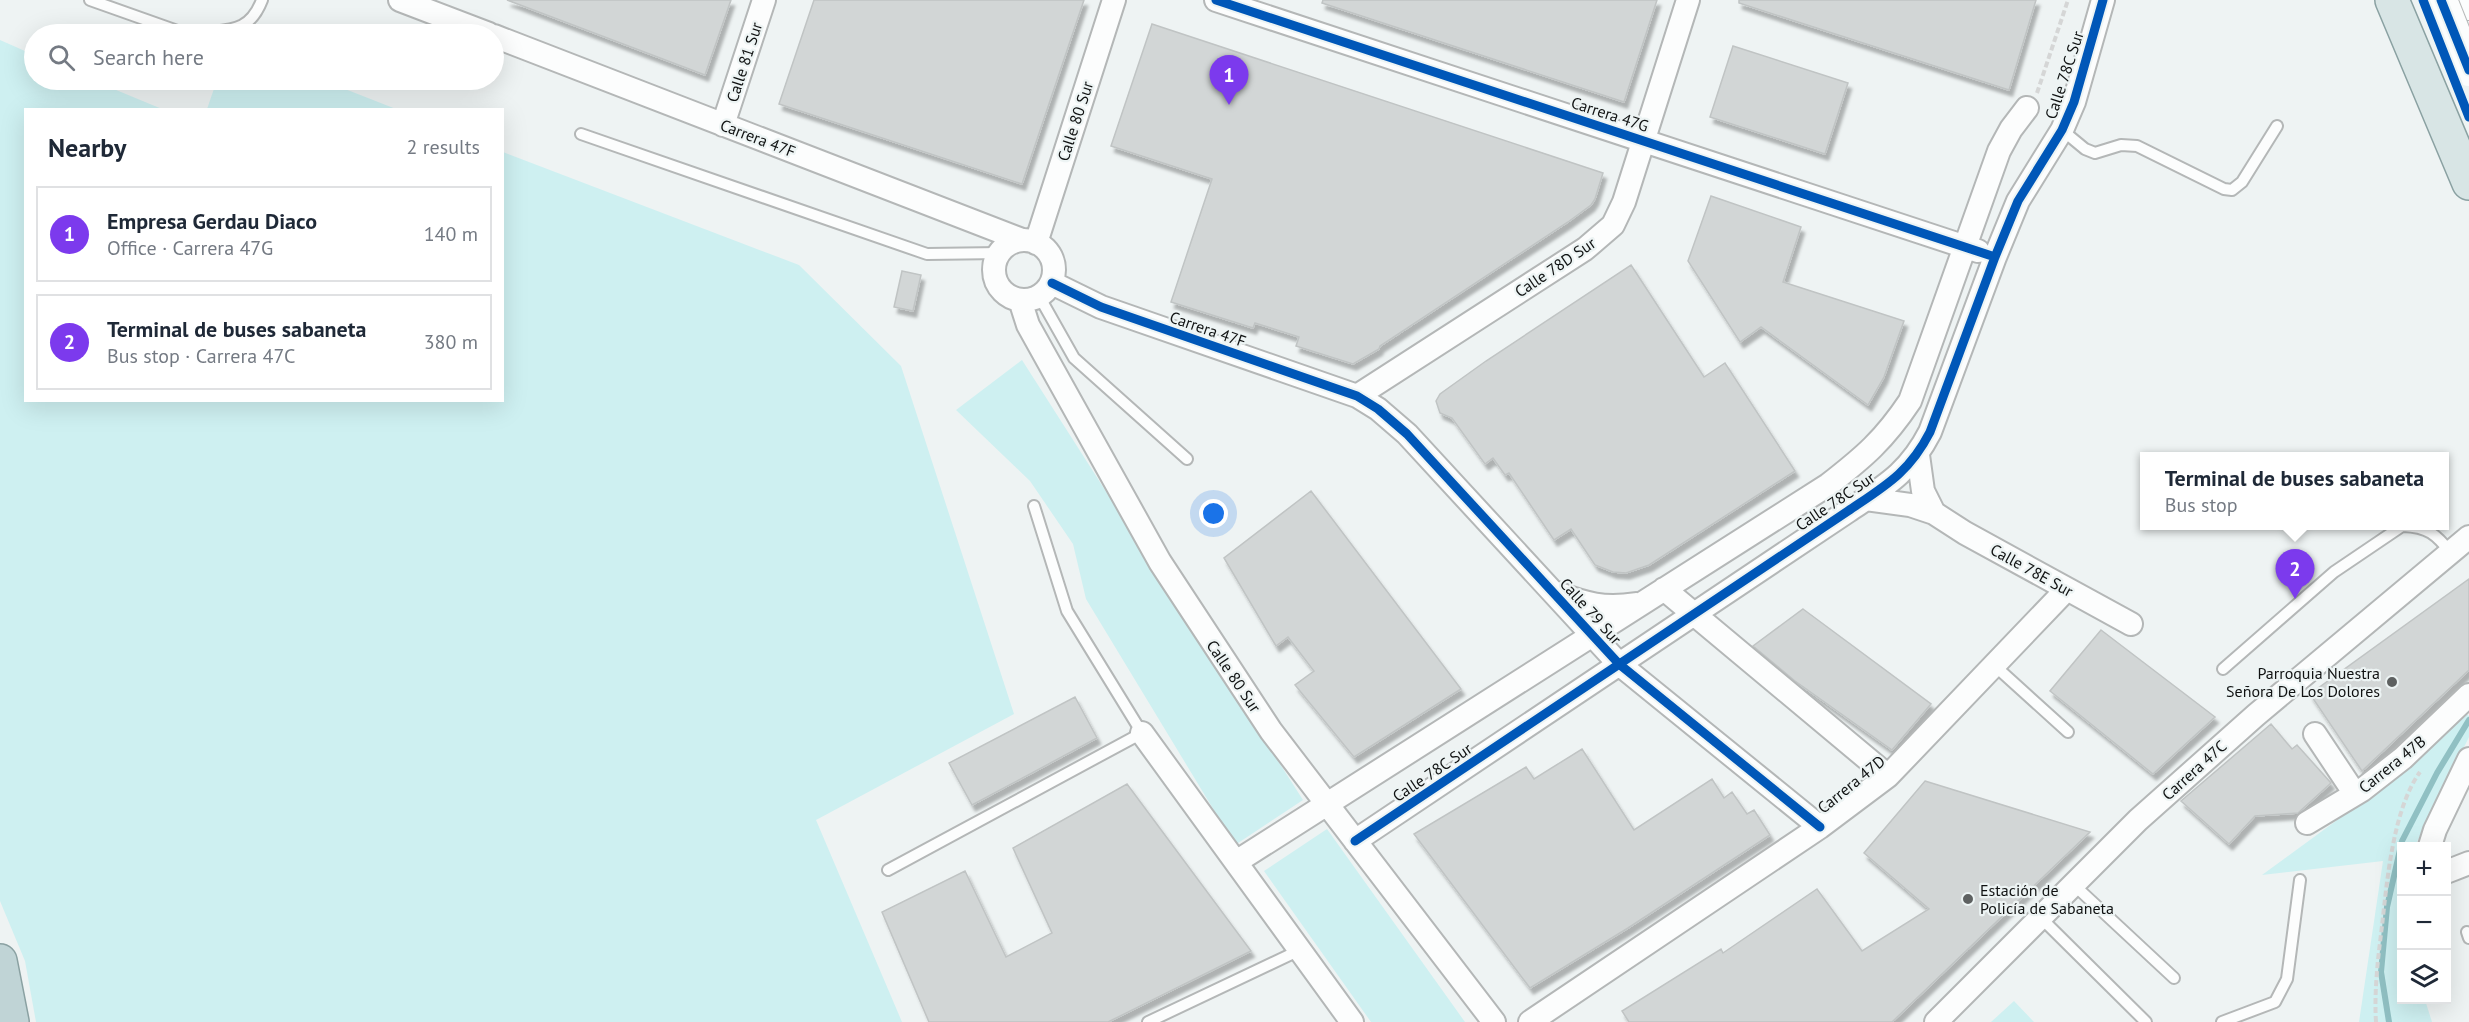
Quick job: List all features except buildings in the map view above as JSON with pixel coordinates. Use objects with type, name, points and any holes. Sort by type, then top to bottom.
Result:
[{"type":"highway","points":[[0,961],[12,1022]]},
{"type":"main road","points":[[2391,0],[2469,183]]},
{"type":"main road","points":[[2416,58],[2416,36],[2421,21],[2430,9],[2442,0]]},
{"type":"street","points":[[400,0],[463,24]]},
{"type":"street","name":"Calle 81 Sur","points":[[723,125],[764,0]]},
{"type":"street","name":"Calle 80 Sur","points":[[1029,242],[1114,0]]},
{"type":"street","name":"Carrera 47G","points":[[1216,0],[1995,257]]},
{"type":"street","name":"Calle 78D Sur","points":[[1357,396],[1600,237],[1613,225],[1624,202],[1688,0]]},
{"type":"street","name":"Calle 78C Sur","points":[[1355,841],[1866,499],[1895,479],[1918,455],[1930,432],[2018,201],[2062,130],[2074,102],[2103,0]]},
{"type":"street","points":[[2442,0],[2469,70]]},
{"type":"street","points":[[2467,0],[2469,4]]},
{"type":"street","name":"Carrera 47F","points":[[504,40],[1029,242]]},
{"type":"street","name":"Calle 78C Sur","points":[[1236,862],[1828,485],[1865,456],[1891,430],[1910,401],[1999,151],[2011,129],[2027,108]]},
{"type":"street","points":[[1029,242],[1044,248],[1054,264],[1037,293],[1003,291],[998,283],[995,264],[1000,253],[1012,243],[1029,242]]},
{"type":"street","name":"Carrera 47F","points":[[1037,293],[1084,301],[1357,396]]},
{"type":"street","name":"Calle 80 Sur","points":[[1037,293],[1028,325],[1160,562],[1271,731],[1494,1022]]},
{"type":"street","name":"Calle 79 Sur","points":[[1357,396],[1385,414],[1407,434],[1619,664],[1820,827]]},
{"type":"street","points":[[1918,455],[1923,491],[1934,513]]},
{"type":"street","name":"Calle 78E Sur","points":[[1866,499],[1910,505],[1934,513],[1965,533],[2131,624]]},
{"type":"street","name":"Carrera 47C","points":[[1936,1022],[2138,819],[2256,715],[2469,537]]},
{"type":"street","points":[[1664,589],[1888,776]]},
{"type":"street","name":"Carrera 47D","points":[[1530,1022],[1820,827],[1888,776],[2067,589]]},
{"type":"street","points":[[1552,590],[1586,604],[1613,608],[1643,603]]},
{"type":"street","name":"Carrera 47B","points":[[2307,823],[2355,794],[2403,758],[2469,695]]},
{"type":"street","points":[[1142,733],[1352,1022]]},
{"type":"street","points":[[2314,734],[2355,794]]},
{"type":"street","points":[[2431,842],[2469,759]]},
{"type":"street","points":[[2451,870],[2469,863]]},
{"type":"lane","points":[[90,0],[158,24]]},
{"type":"lane","points":[[247,24],[257,13],[262,0]]},
{"type":"lane","points":[[2062,130],[2085,149],[2095,153],[2121,145],[2137,146],[2224,189],[2232,190],[2242,182],[2277,126]]},
{"type":"lane","points":[[581,134],[927,254],[1000,253]]},
{"type":"lane","points":[[1037,293],[1074,358],[1187,459]]},
{"type":"lane","points":[[888,870],[1142,733],[1066,611],[1034,506]]},
{"type":"lane","points":[[2223,669],[2334,572],[2396,530]]},
{"type":"lane","points":[[2427,530],[2438,536],[2451,553]]},
{"type":"lane","points":[[1994,665],[2068,732]]},
{"type":"lane","points":[[2222,1022],[2275,1002],[2287,980],[2300,880]]},
{"type":"lane","points":[[2073,884],[2174,978]]},
{"type":"lane","points":[[2040,917],[2146,1022]]},
{"type":"lane","points":[[1148,1022],[1300,950]]},
{"type":"path","points":[[2376,1022],[2374,995],[2388,864],[2400,819],[2421,770]]},
{"type":"shaded area","points":[[0,40],[24,51],[24,90],[116,90],[160,108],[24,108],[24,402],[504,402],[504,152],[799,265],[901,366],[1014,714],[816,820],[902,1022],[36,1022],[25,961],[0,901]]},
{"type":"shaded area","points":[[214,90],[348,90],[393,108],[207,108]]},
{"type":"shaded area","points":[[1022,360],[1303,800],[1235,845],[1086,599],[1073,544],[1030,481],[956,410]]},
{"type":"shaded area","points":[[2464,712],[2469,716],[2469,737],[2417,842],[2397,842],[2397,1004],[2426,1004],[2432,1022],[2359,1022],[2383,861],[2262,875],[2355,807]]},
{"type":"shaded area","points":[[1327,829],[1465,1022],[1371,1022],[1264,871]]},
{"type":"shaded area","points":[[2014,1001],[2034,1022],[1991,1022]]},
{"type":"waterway","points":[[2389,1022],[2381,972],[2387,907],[2402,841],[2437,773],[2469,720]]},
{"type":"cycle path","points":[[1216,0],[1995,257]]},
{"type":"cycle path","points":[[1355,841],[1873,494],[1895,478],[1914,458],[1930,432],[2018,201],[2062,130],[2074,102],[2103,0]]},
{"type":"cycle path","points":[[2423,0],[2469,117]]},
{"type":"cycle path","points":[[2441,0],[2469,70]]},
{"type":"cycle path","points":[[1052,283],[1101,307],[1357,396],[1378,409],[1407,434],[1619,664],[1820,827]]},
{"type":"place","name":"Empresa Gerdau Diaco","points":[[1229,105]]},
{"type":"place","name":"Terminal de buses sabaneta","points":[[2295,599]]},
{"type":"place","name":"Parroquia Nuestra Señora De Los Dolores","points":[[2392,682]]},
{"type":"place","name":"Estación de Policía de Sabaneta","points":[[1968,899]]}]
